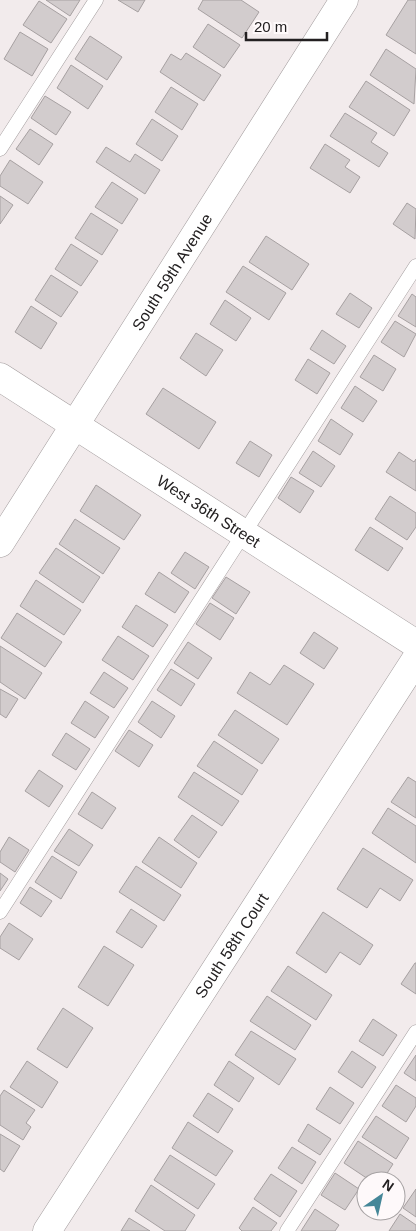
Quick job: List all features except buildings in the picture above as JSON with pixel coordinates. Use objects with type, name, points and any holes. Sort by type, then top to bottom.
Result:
[{"type":"street","name":"South 59th Avenue","points":[[0,544],[344,0]]},
{"type":"street","name":"West 36th Street","points":[[0,377],[416,644]]},
{"type":"street","name":"South 58th Court","points":[[47,1231],[416,659]]},
{"type":"lane","points":[[0,149],[96,0]]},
{"type":"lane","points":[[0,912],[416,266]]},
{"type":"lane","points":[[287,1231],[416,1032]]}]
